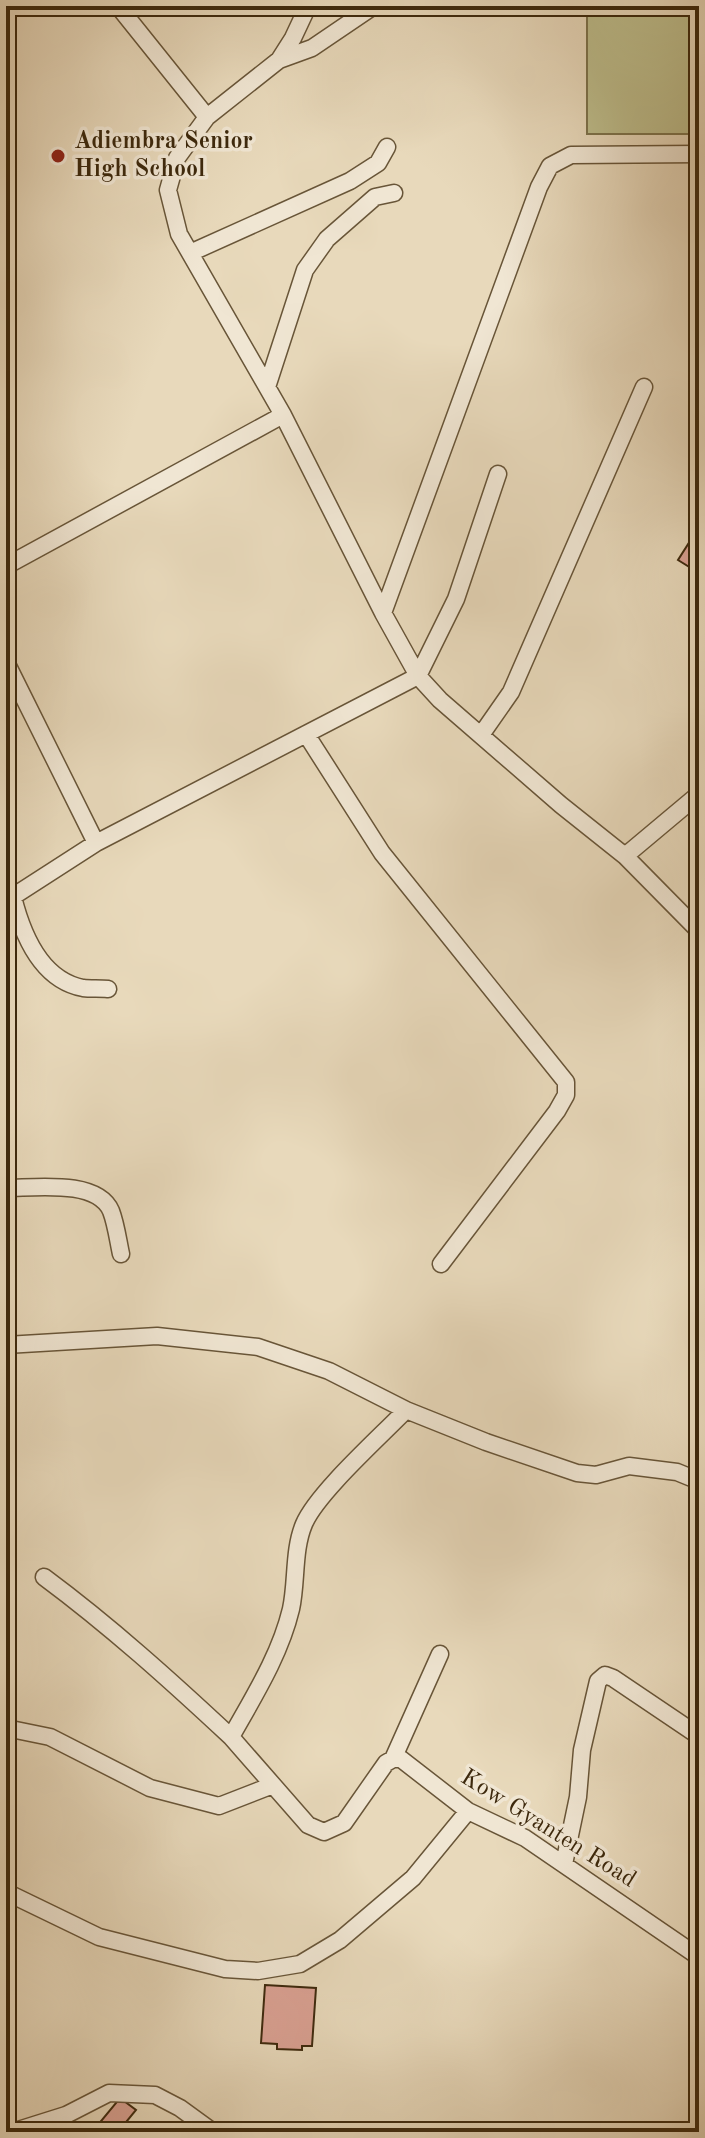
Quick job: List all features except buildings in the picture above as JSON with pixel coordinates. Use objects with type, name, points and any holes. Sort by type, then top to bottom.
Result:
[{"type":"street","points":[[118,6],[207,117]]},
{"type":"street","points":[[279,60],[308,6]]},
{"type":"street","points":[[374,6],[312,48],[279,60],[207,117],[177,158],[168,190],[179,234],[283,415],[418,676],[561,805],[625,856],[699,931]]},
{"type":"street","points":[[190,253],[350,181],[378,163],[387,147]]},
{"type":"street","points":[[383,613],[539,187],[550,166],[571,155],[699,154]]},
{"type":"street","points":[[267,387],[305,270],[327,239],[375,197],[394,193]]},
{"type":"street","points":[[481,735],[511,692],[644,387]]},
{"type":"street","points":[[6,566],[283,415]]},
{"type":"street","points":[[108,989],[81,987],[60,979],[44,964],[10,899],[96,843],[418,676],[456,599],[498,474]]},
{"type":"street","points":[[6,662],[96,843]]},
{"type":"street","points":[[306,734],[382,853],[566,1082],[566,1095],[557,1111],[441,1264]]},
{"type":"street","points":[[625,856],[699,794]]},
{"type":"street","points":[[6,1188],[79,1188],[96,1194],[110,1208],[121,1254]]},
{"type":"street","points":[[6,1345],[157,1336],[258,1347],[329,1371],[406,1410],[486,1442],[577,1473],[596,1475],[629,1466],[677,1472],[699,1481]]},
{"type":"street","points":[[231,1737],[276,1654],[291,1608],[300,1536],[305,1522],[331,1488],[406,1410]]},
{"type":"street","points":[[44,1577],[156,1667],[231,1737],[308,1825],[324,1832],[344,1823],[386,1763],[393,1759],[440,1654]]},
{"type":"street","points":[[564,1864],[578,1797],[582,1750],[598,1681],[605,1675],[613,1678],[699,1736]]},
{"type":"street","points":[[6,1728],[50,1737],[150,1788],[219,1806],[273,1785]]},
{"type":"street","name":"Kow Gyanten Road","points":[[393,1759],[401,1759],[468,1811],[525,1838],[699,1957]]},
{"type":"street","points":[[6,1892],[99,1937],[225,1969],[272,1969],[300,1964],[340,1940],[413,1878],[468,1811]]},
{"type":"street","points":[[12,2132],[48,2126],[109,2093],[155,2095],[180,2108],[213,2132]]},
{"type":"green space","points":[[587,6],[699,6],[699,134],[587,134]]},
{"type":"place","name":"Adiembra Senior High School","points":[[58,156]]}]
